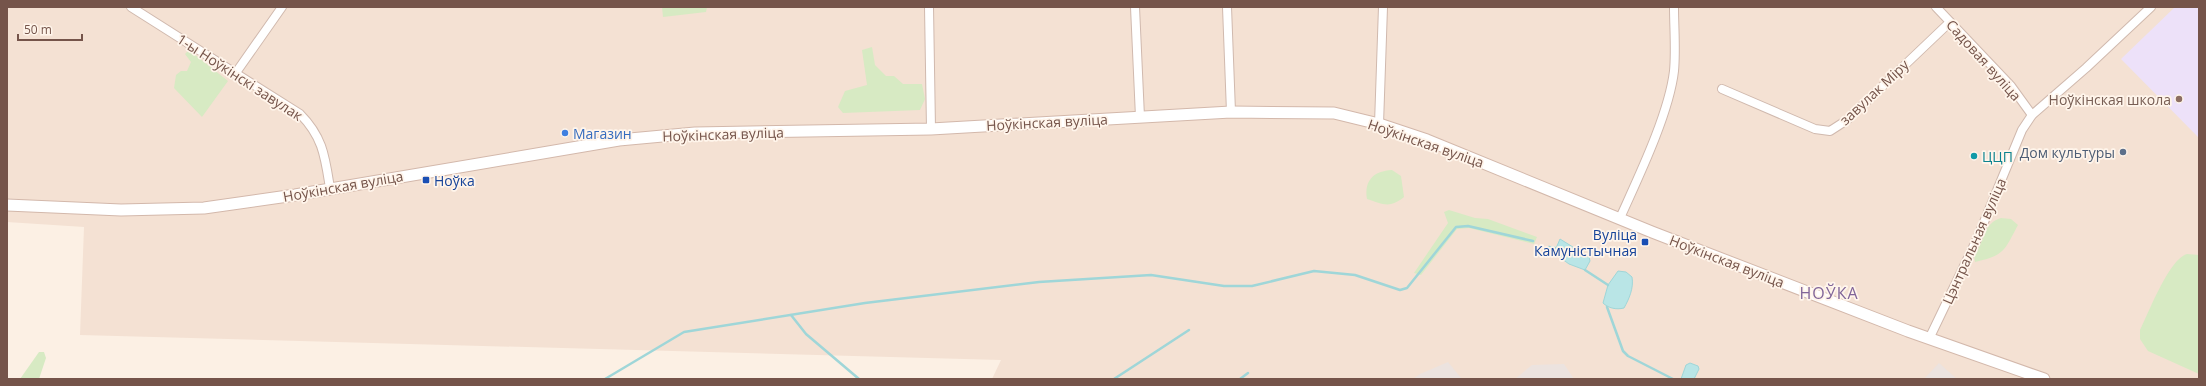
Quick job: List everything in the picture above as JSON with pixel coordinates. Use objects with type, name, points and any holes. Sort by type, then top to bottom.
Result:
[{"type":"main road","name":"Ноўкінская вуліца","points":[[7,205],[121,210],[204,208],[259,201],[619,140],[695,133],[930,129],[1232,112],[1334,114],[1379,124],[1426,140],[1929,339],[2044,379]]},
{"type":"street","name":"1-ы Ноўкінскі завулак","points":[[131,7],[235,74],[288,105],[308,121],[321,142],[330,188]]},
{"type":"street","points":[[235,74],[282,7]]},
{"type":"street","points":[[929,7],[930,129]]},
{"type":"street","points":[[1135,7],[1140,117]]},
{"type":"street","points":[[1227,7],[1232,112]]},
{"type":"street","points":[[1379,124],[1383,7]]},
{"type":"street","points":[[1620,218],[1651,145],[1669,92],[1674,72],[1674,7]]},
{"type":"street","name":"Садовая вуліца","points":[[1936,7],[2011,86],[2032,115]]},
{"type":"street","name":"Цэнтральная вуліца","points":[[1929,339],[1977,239],[2022,130],[2032,115],[2086,68],[2151,7]]},
{"type":"street","name":"завулак Міру","points":[[1722,89],[1815,129],[1830,131],[1847,120],[1950,22]]},
{"type":"shaded area","points":[[7,7],[2199,7],[2199,379],[992,379],[1001,360],[80,335],[84,227],[7,222]]},
{"type":"shaded area","name":"Ноўкінская школа","points":[[2175,7],[2199,7],[2199,138],[2121,59]]},
{"type":"shaded area","points":[[1448,362],[1462,379],[1413,379],[1420,374]]},
{"type":"shaded area","points":[[1939,363],[1957,379],[1924,379]]},
{"type":"shaded area","points":[[1564,364],[1574,379],[1515,379],[1532,365]]},
{"type":"green space","points":[[662,7],[707,7],[706,12],[663,17]]},
{"type":"green space","points":[[872,47],[875,65],[886,76],[894,76],[903,84],[922,84],[925,99],[920,110],[843,113],[838,107],[845,91],[867,85],[862,50]]},
{"type":"green space","points":[[189,50],[228,81],[202,117],[174,88],[176,75],[181,71],[187,71],[191,62],[185,54]]},
{"type":"green space","points":[[1392,170],[1401,176],[1404,197],[1399,201],[1390,204],[1382,204],[1367,199],[1367,187],[1372,178],[1380,172]]},
{"type":"green space","points":[[1449,210],[1475,218],[1488,219],[1537,237],[1534,244],[1469,228],[1457,229],[1421,275],[1414,273],[1448,223],[1444,212]]},
{"type":"green space","points":[[2001,218],[2011,219],[2018,225],[2010,241],[1998,254],[1975,262],[1974,256],[1984,233],[1991,224]]},
{"type":"green space","points":[[2187,254],[2199,255],[2199,374],[2148,351],[2140,339],[2140,330],[2160,287],[2173,265]]},
{"type":"green space","points":[[39,352],[44,352],[46,358],[39,379],[20,379]]},
{"type":"water","points":[[1560,239],[1589,257],[1590,261],[1585,270],[1569,264],[1554,253]]},
{"type":"water","points":[[1618,271],[1626,272],[1632,277],[1632,285],[1631,293],[1624,308],[1615,309],[1603,303],[1608,285]]},
{"type":"water","points":[[1690,363],[1698,366],[1699,369],[1694,379],[1681,379],[1686,365]]},
{"type":"waterway","points":[[605,379],[684,332],[865,303],[1039,282],[1151,275],[1224,286],[1252,286],[1314,271],[1355,275],[1400,290],[1407,288],[1456,227],[1468,226],[1533,241]]},
{"type":"waterway","points":[[1549,247],[1555,248]]},
{"type":"waterway","points":[[1585,270],[1608,285]]},
{"type":"waterway","points":[[1607,307],[1623,351],[1628,356],[1673,379]]},
{"type":"waterway","points":[[791,315],[806,334],[859,379]]},
{"type":"waterway","points":[[1114,379],[1189,330]]},
{"type":"waterway","points":[[1240,379],[1248,373]]},
{"type":"place","name":"Ноўкінская школа","points":[[2179,99]]},
{"type":"place","name":"Магазин","points":[[565,133]]},
{"type":"place","name":"Дом культуры","points":[[2123,152]]},
{"type":"place","name":"ЦЦП","points":[[1974,156]]},
{"type":"place","name":"Ноўка","points":[[426,180]]},
{"type":"place","name":"Вуліца Камуністычная","points":[[1645,242]]},
{"type":"district","name":"НОЎКА","points":[[1829,293]]}]
